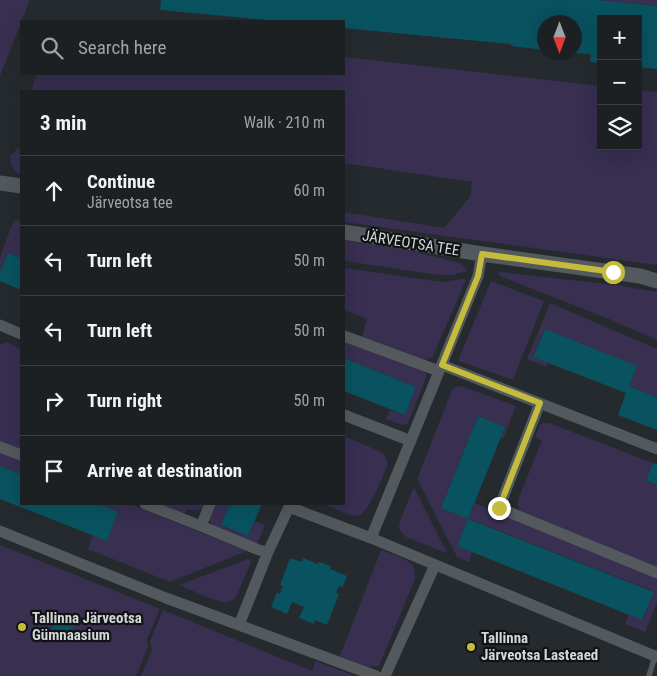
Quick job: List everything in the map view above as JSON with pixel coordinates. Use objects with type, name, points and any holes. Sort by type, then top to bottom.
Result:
[{"type":"main road","points":[[0,182],[20,186]]},
{"type":"main road","name":"JÄRVEOTSA TEE","points":[[345,232],[657,280]]},
{"type":"street","points":[[371,538],[478,276],[482,254]]},
{"type":"street","points":[[0,325],[20,334]]},
{"type":"street","points":[[345,336],[540,403],[657,449]]},
{"type":"street","points":[[540,403],[499,508],[657,573]]},
{"type":"street","points":[[345,415],[410,441]]},
{"type":"street","points":[[0,447],[20,455]]},
{"type":"street","points":[[148,505],[268,552]]},
{"type":"street","points":[[201,526],[210,505]]},
{"type":"street","points":[[239,625],[268,552],[290,505],[656,657]]},
{"type":"street","points":[[0,531],[166,598],[376,676]]},
{"type":"street","points":[[385,676],[435,565]]},
{"type":"lane","points":[[649,676],[656,657]]},
{"type":"shaded area","points":[[0,0],[30,0],[22,20],[20,20],[20,25],[0,76]]},
{"type":"shaded area","points":[[598,0],[657,0],[657,6]]},
{"type":"shaded area","points":[[345,57],[597,86],[597,150],[642,150],[642,90],[657,92],[657,265],[345,222],[345,212],[444,228],[470,197],[472,182],[345,163],[345,90],[31,90],[37,75],[345,75]]},
{"type":"shaded area","points":[[18,148],[20,149],[20,174],[11,165],[10,156]]},
{"type":"shaded area","points":[[15,220],[20,221],[20,258],[8,253],[0,272],[0,257]]},
{"type":"shaded area","points":[[345,240],[404,249],[460,263],[467,271],[452,275],[439,275],[345,261]]},
{"type":"shaded area","points":[[345,268],[442,282],[466,280],[433,356],[428,359],[424,360],[362,337],[367,319],[345,310]]},
{"type":"shaded area","points":[[498,273],[623,286],[657,292],[657,340],[500,276]]},
{"type":"shaded area","points":[[491,281],[544,301],[513,380],[459,361]]},
{"type":"shaded area","points":[[550,303],[657,349],[657,397],[629,386],[636,366],[545,329],[533,356],[548,363],[546,367],[527,359]]},
{"type":"shaded area","points":[[345,339],[423,370],[427,375],[408,423],[403,425],[386,419],[390,410],[405,415],[416,387],[345,358]]},
{"type":"shaded area","points":[[6,342],[20,349],[20,452],[0,444],[0,345]]},
{"type":"shaded area","points":[[461,386],[516,406],[503,439],[501,438],[505,427],[478,416],[441,508],[468,519],[475,503],[657,578],[657,602],[645,632],[625,624],[629,614],[643,619],[653,591],[469,519],[472,551],[469,562],[457,557],[417,479],[452,390]]},
{"type":"shaded area","points":[[549,423],[653,463],[646,480],[657,485],[657,570],[520,511],[518,500],[542,440],[535,437],[540,425]]},
{"type":"shaded area","points":[[345,436],[381,452],[388,464],[370,503],[361,515],[356,516],[325,505],[345,505]]},
{"type":"shaded area","points":[[0,452],[20,461],[20,474],[0,466]]},
{"type":"shaded area","points":[[414,487],[447,553],[408,538],[399,529]]},
{"type":"shaded area","points":[[100,505],[132,505],[247,551],[170,582],[88,549],[93,535],[107,540],[118,512]]},
{"type":"shaded area","points":[[155,505],[204,505],[198,511],[187,509],[184,516]]},
{"type":"shaded area","points":[[214,505],[230,505],[221,525],[248,536],[255,521],[265,525],[257,544],[215,529],[209,517]]},
{"type":"shaded area","points":[[0,545],[160,609],[147,639],[148,647],[136,676],[0,676]]},
{"type":"shaded area","points":[[381,550],[403,558],[413,565],[415,579],[379,666],[368,667],[340,656]]},
{"type":"shaded area","points":[[248,559],[251,562],[237,595],[230,601],[223,602],[179,585]]},
{"type":"shaded area","points":[[163,610],[312,671],[316,661],[355,676],[141,676],[152,650],[150,641]]},
{"type":"building","points":[[161,0],[598,0],[657,6],[657,69],[642,67],[642,15],[597,15],[597,63],[590,62],[591,54],[582,53],[582,15],[537,15],[537,49],[511,46],[511,44],[345,28],[345,20],[267,20],[160,10]]},
{"type":"building","points":[[8,253],[20,258],[20,290],[0,281],[0,272]]},
{"type":"building","points":[[545,329],[637,366],[629,386],[657,397],[657,430],[618,415],[626,393],[533,357]]},
{"type":"building","points":[[345,358],[416,387],[405,415],[345,391]]},
{"type":"building","points":[[478,416],[505,427],[468,519],[441,508]]},
{"type":"building","points":[[653,463],[657,464],[657,485],[646,480]]},
{"type":"building","points":[[0,466],[20,474],[20,505],[100,505],[118,512],[107,541],[0,499]]},
{"type":"building","points":[[230,505],[262,505],[248,536],[221,525]]},
{"type":"building","points":[[468,519],[654,592],[642,620],[457,546]]},
{"type":"building","points":[[290,558],[302,562],[303,558],[318,564],[319,562],[331,566],[330,569],[347,576],[343,587],[339,586],[336,593],[339,594],[327,625],[315,620],[314,624],[299,618],[304,607],[292,602],[287,614],[271,607],[277,592],[280,594],[283,586],[280,585]]},
{"type":"building","points":[[56,617],[74,624],[69,637],[51,630]]},
{"type":"place","name":"Tallinna Järveotsa Gümnaasium","points":[[22,627]]},
{"type":"place","name":"Tallinna Järveotsa Lasteaed","points":[[471,647]]},
{"type":"route","points":[[499,508],[540,403],[442,365],[478,276],[482,254],[613,272]]}]
